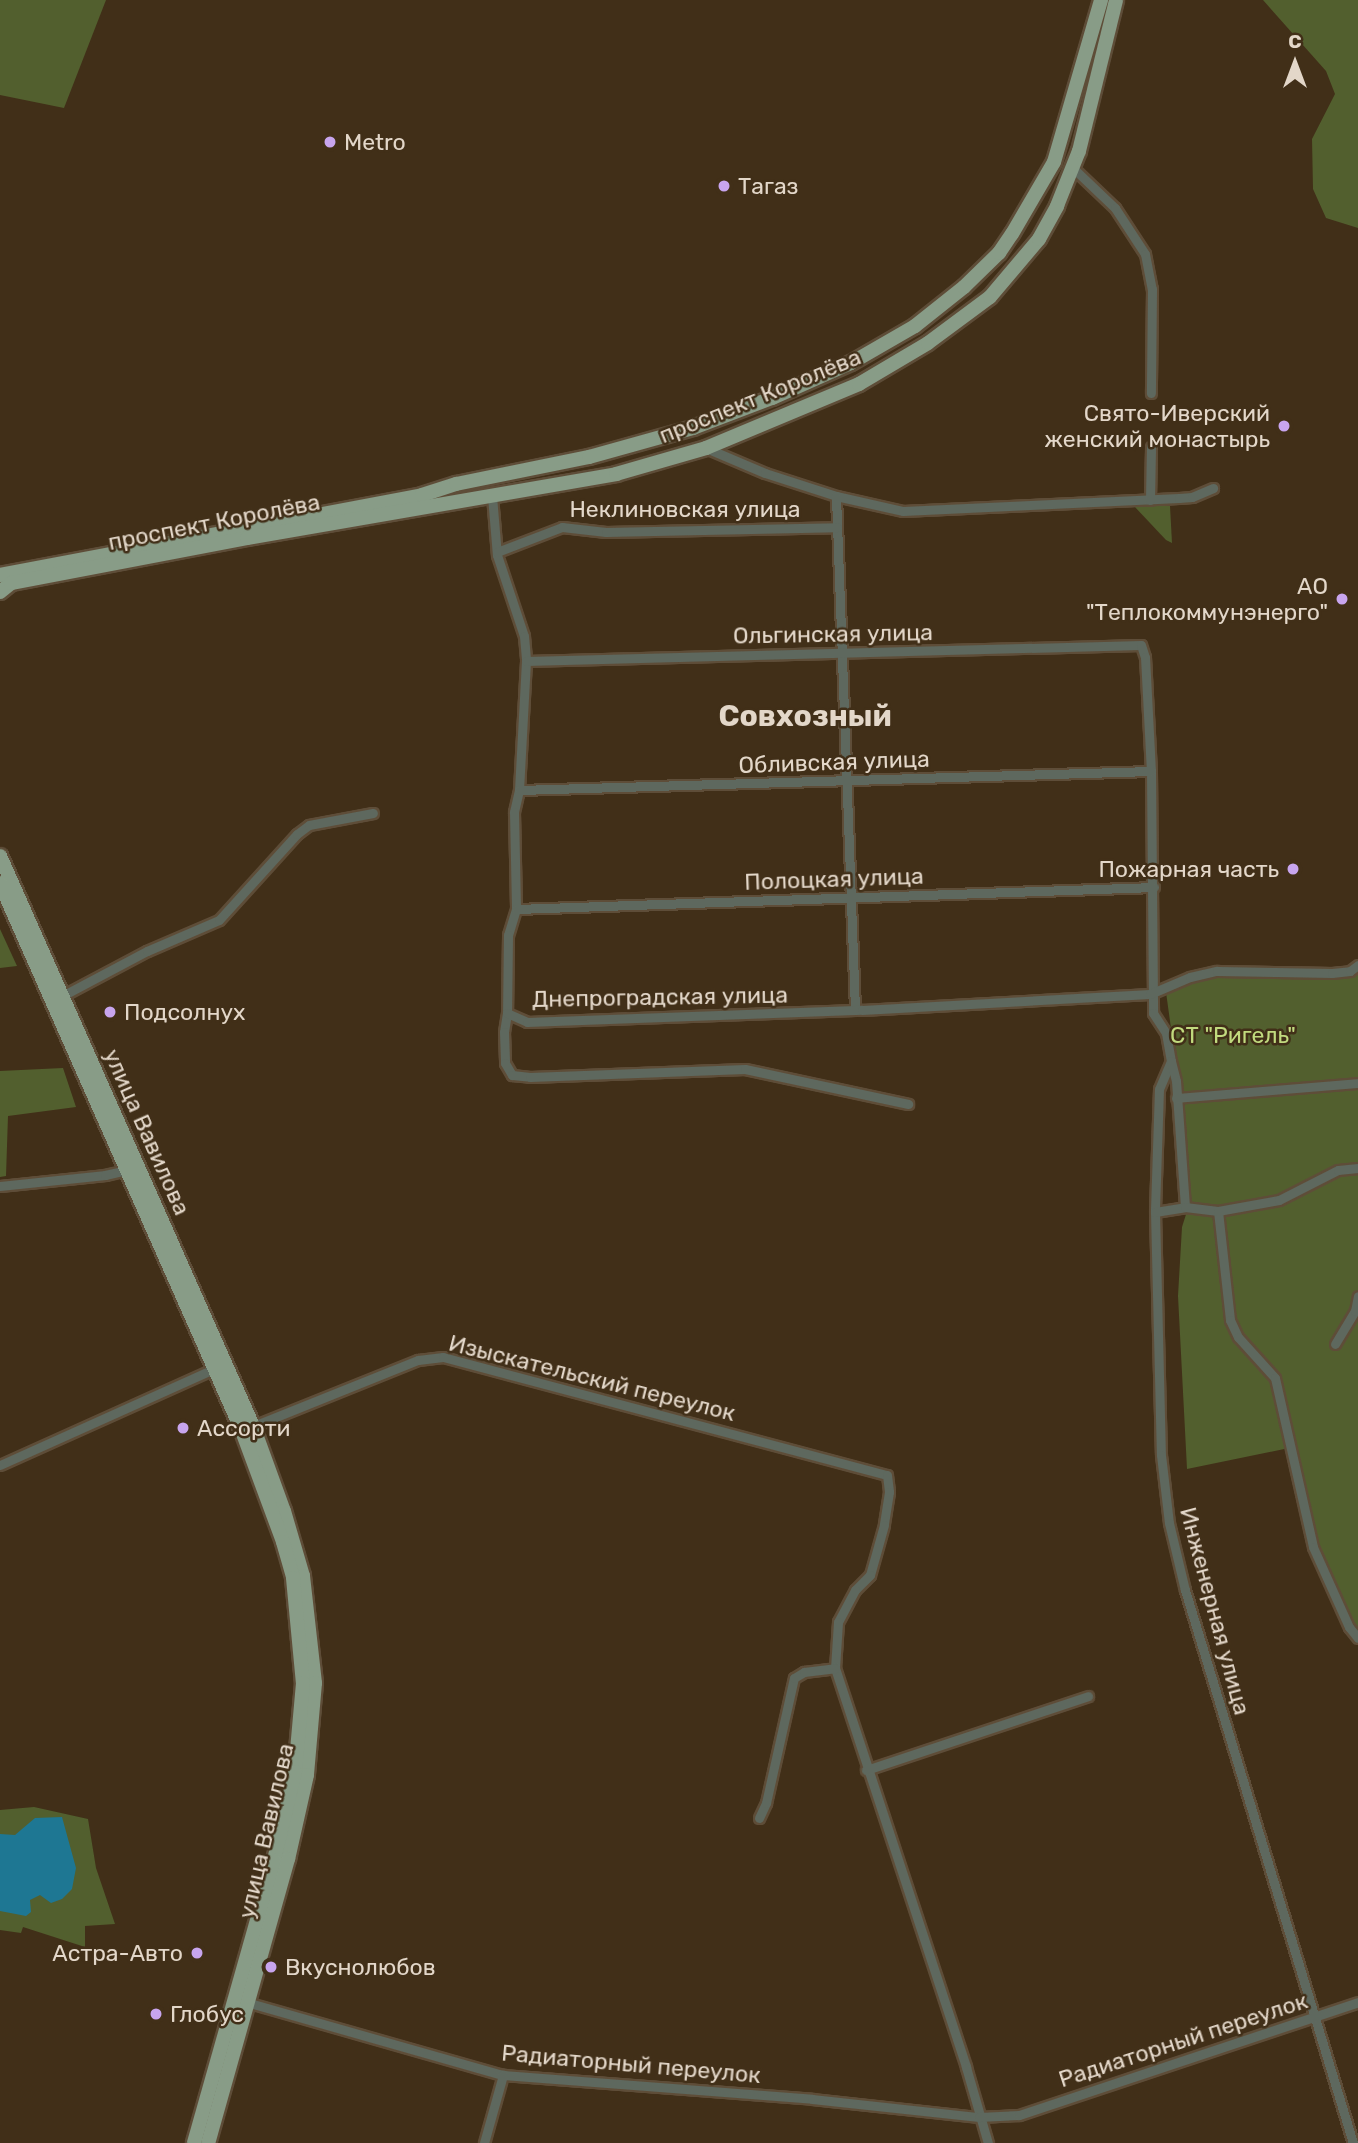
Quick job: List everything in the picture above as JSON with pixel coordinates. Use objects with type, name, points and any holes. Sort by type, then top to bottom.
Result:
[{"type":"main road","name":"проспект Королёва","points":[[0,575],[411,497],[456,484],[589,457],[693,428],[772,398],[851,363],[915,326],[964,287],[999,253],[1054,162],[1101,0]]},
{"type":"main road","name":"проспект Королёва","points":[[0,592],[11,583],[616,474],[706,448],[859,384],[928,343],[990,298],[1039,239],[1073,168],[1116,0]]},
{"type":"main road","name":"улица Вавилова","points":[[0,856],[284,1511],[303,1576],[315,1683],[313,1728],[299,1815],[194,2143]]},
{"type":"main road","name":"улица Вавилова","points":[[0,883],[214,1369],[247,1429]]},
{"type":"main road","name":"улица Вавилова","points":[[208,2143],[240,2000]]},
{"type":"street","points":[[1073,168],[1115,208],[1145,254],[1152,289],[1151,393]]},
{"type":"street","points":[[1150,500],[1151,447]]},
{"type":"street","name":"Неклиновская улица","points":[[706,448],[765,473],[836,496],[903,511],[1192,497],[1213,488]]},
{"type":"street","points":[[492,496],[497,552],[524,636],[526,661],[519,790],[514,812],[516,909],[508,935],[507,1013]]},
{"type":"street","points":[[836,496],[855,1010]]},
{"type":"street","name":"Неклиновская улица","points":[[497,552],[562,527],[606,532],[837,527]]},
{"type":"street","name":"Ольгинская улица","points":[[526,661],[1140,645],[1145,657],[1151,771]]},
{"type":"street","points":[[1151,771],[1153,1013],[1166,1033],[1171,1061],[1185,1207]]},
{"type":"street","name":"Обливская улица","points":[[519,790],[1151,771]]},
{"type":"street","points":[[62,996],[147,951],[219,920],[297,834],[309,825],[373,813]]},
{"type":"street","name":"Полоцкая улица","points":[[516,909],[1154,887]]},
{"type":"street","points":[[1152,994],[1190,977],[1217,971],[1332,972],[1350,971],[1358,965]]},
{"type":"street","name":"Днепроградская улица","points":[[908,1104],[745,1069],[530,1077],[512,1075],[505,1063],[504,1032],[507,1013],[527,1022],[855,1010],[1152,994]]},
{"type":"street","name":"Инженерная улица","points":[[1171,1061],[1159,1089],[1155,1212],[1161,1455],[1169,1523],[1185,1590],[1353,2143]]},
{"type":"street","points":[[1176,1098],[1358,1083]]},
{"type":"street","points":[[1155,1212],[1185,1207],[1218,1211],[1279,1200],[1338,1170],[1358,1168]]},
{"type":"street","points":[[0,1186],[105,1175],[127,1170]]},
{"type":"street","points":[[1218,1211],[1230,1320],[1238,1337],[1275,1378],[1313,1547],[1349,1627],[1358,1638]]},
{"type":"street","points":[[1335,1344],[1355,1311],[1358,1297]]},
{"type":"street","name":"Изыскательский переулок","points":[[247,1429],[418,1360],[443,1357],[887,1475],[889,1492],[884,1525],[870,1575],[855,1590],[838,1622],[835,1668]]},
{"type":"street","points":[[0,1465],[214,1369]]},
{"type":"street","points":[[759,1818],[766,1803],[794,1678],[804,1672],[835,1668],[866,1770],[966,2067],[988,2143]]},
{"type":"street","points":[[866,1770],[1088,1696]]},
{"type":"street","name":"Радиаторный переулок","points":[[240,2000],[503,2075],[812,2099],[979,2117],[1019,2115],[1358,2002]]},
{"type":"street","points":[[484,2143],[503,2075]]},
{"type":"green space","points":[[0,0],[106,0],[64,108],[0,95]]},
{"type":"green space","points":[[1263,0],[1358,0],[1358,228],[1326,218],[1313,189],[1312,139],[1335,94],[1326,71]]},
{"type":"green space","points":[[1134,506],[1170,506],[1172,543],[1166,540]]},
{"type":"green space","points":[[0,929],[17,966],[0,968]]},
{"type":"green space","name":"СТ \"Ригель\"","points":[[1358,968],[1358,1639],[1320,1570],[1289,1448],[1187,1469],[1178,1296],[1182,1227],[1189,1205],[1181,1101],[1166,992],[1219,974]]},
{"type":"green space","points":[[63,1068],[76,1107],[8,1116],[6,1176],[0,1177],[0,1071]]},
{"type":"green space","points":[[34,1807],[88,1819],[96,1868],[115,1924],[85,1926],[85,1947],[23,1927],[21,1933],[0,1930],[0,1810]]},
{"type":"water","points":[[62,1817],[76,1868],[72,1889],[62,1899],[51,1903],[40,1895],[30,1900],[31,1912],[26,1916],[0,1911],[0,1834],[15,1835],[35,1818]]},
{"type":"place","name":"Metro","points":[[330,142]]},
{"type":"place","name":"Тагаз","points":[[724,186]]},
{"type":"place","name":"Свято-Иверский женский монастырь","points":[[1284,426]]},
{"type":"place","name":"АО \"Теплокоммунэнерго\"","points":[[1342,599]]},
{"type":"place","name":"Пожарная часть","points":[[1293,869]]},
{"type":"place","name":"Подсолнух","points":[[110,1012]]},
{"type":"place","name":"Ассорти","points":[[183,1428]]},
{"type":"place","name":"Астра-Авто","points":[[197,1953]]},
{"type":"place","name":"Вкуснолюбов","points":[[271,1967]]},
{"type":"place","name":"Глобус","points":[[156,2014]]},
{"type":"district","name":"Совхозный","points":[[805,716]]}]
